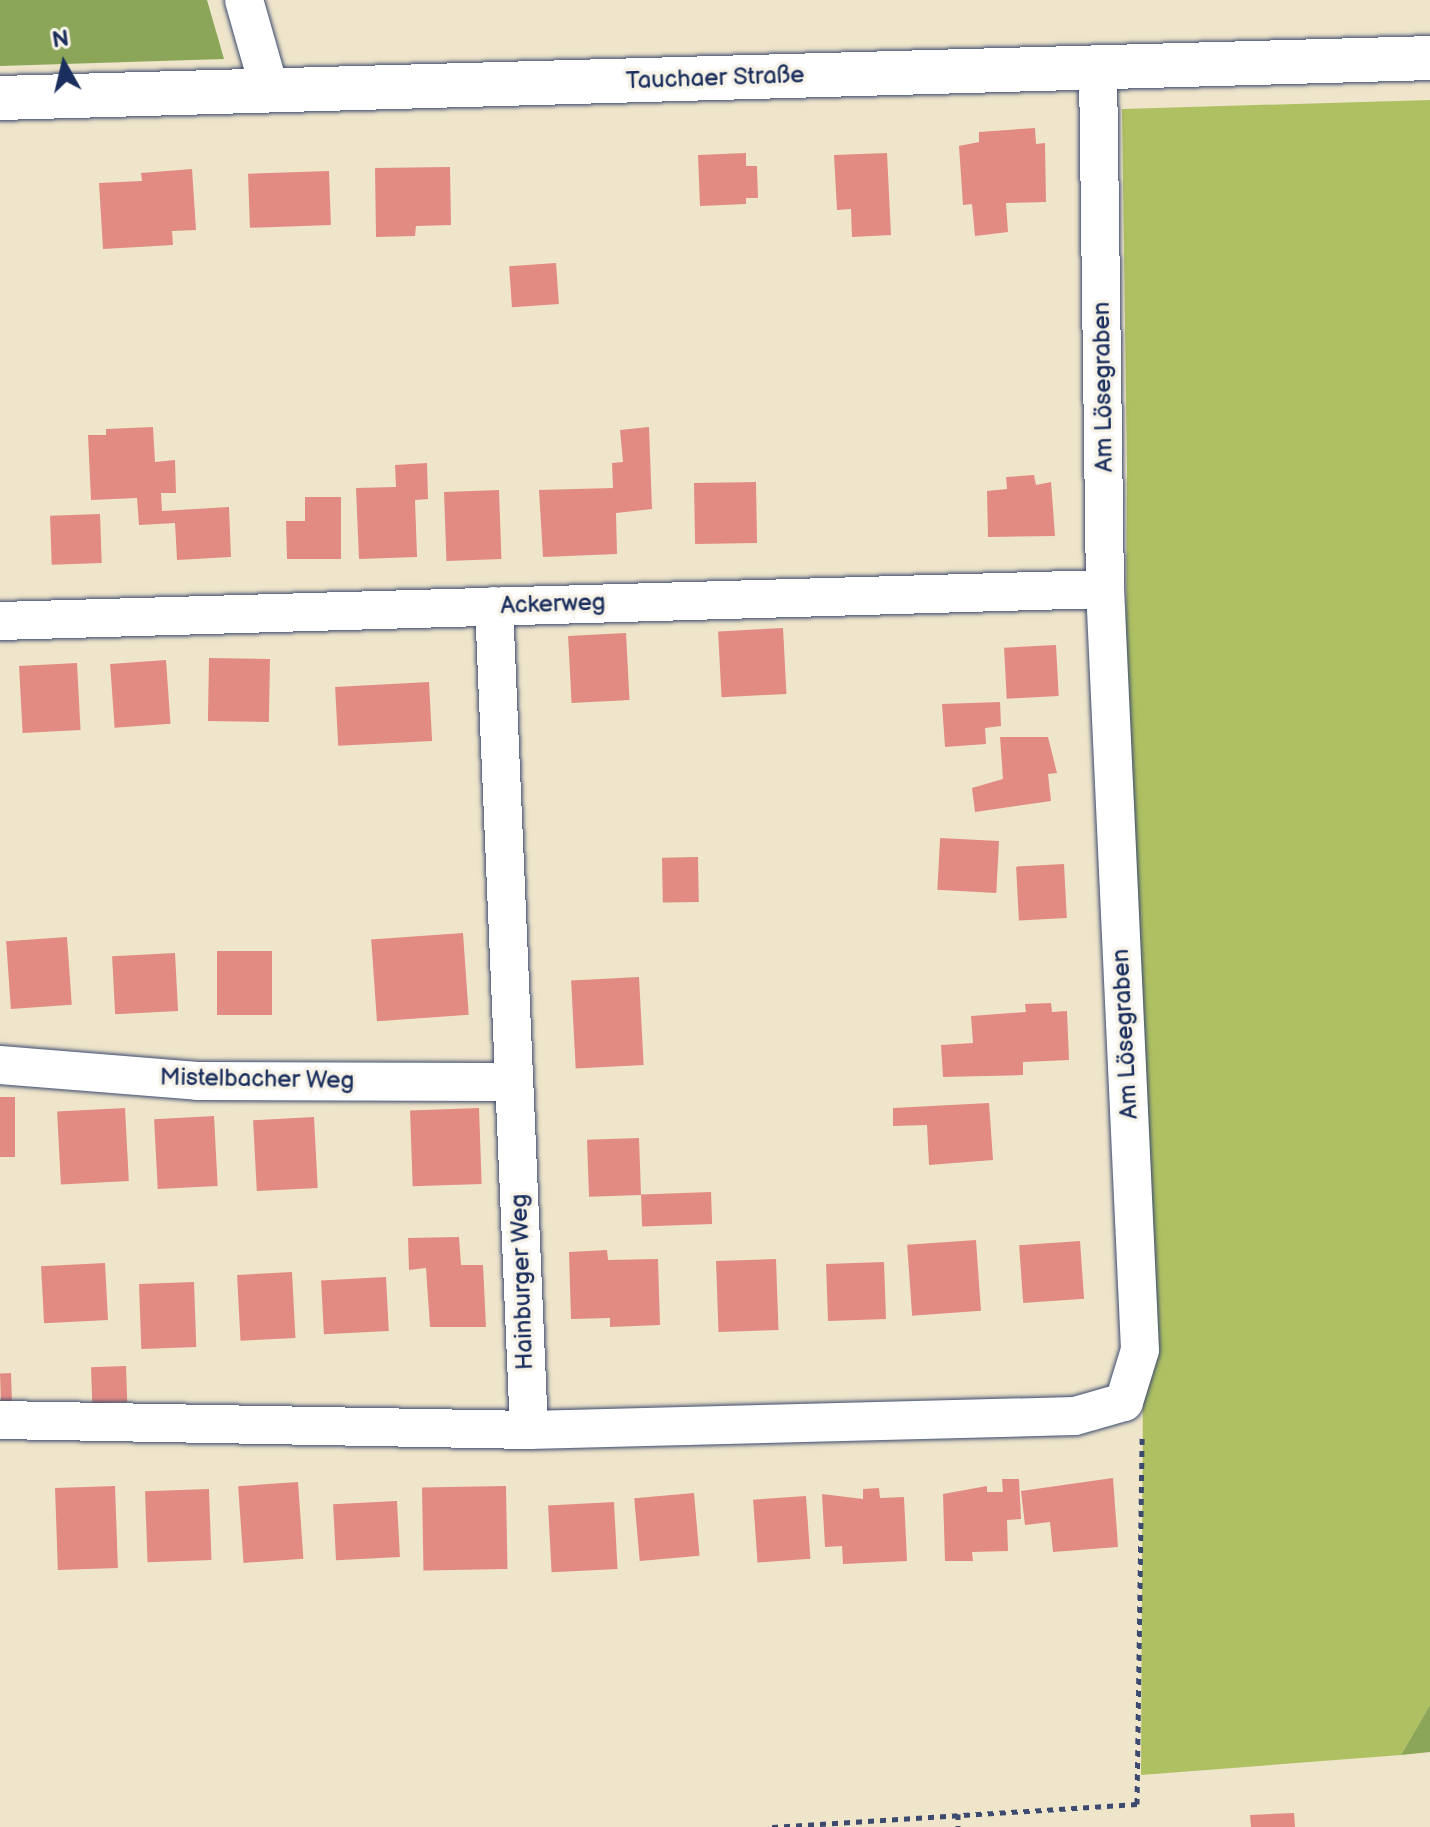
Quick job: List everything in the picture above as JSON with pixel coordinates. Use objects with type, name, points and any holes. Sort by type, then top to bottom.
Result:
[{"type":"main road","name":"Tauchaer Straße","points":[[0,98],[1430,58]]},
{"type":"street","points":[[244,0],[270,91]]},
{"type":"street","name":"Am Lösegraben","points":[[1098,67],[1105,589],[1140,1350],[1124,1402]]},
{"type":"street","name":"Ackerweg","points":[[0,621],[1105,589]]},
{"type":"street","name":"Hainburger Weg","points":[[494,606],[529,1430]]},
{"type":"street","name":"Mistelbacher Weg","points":[[0,1065],[197,1081],[514,1082]]},
{"type":"street","points":[[0,1420],[529,1430],[1075,1416],[1124,1402]]},
{"type":"path","points":[[772,1827],[1137,1804],[1143,1435],[1124,1402]]},
{"type":"path","points":[[958,1814],[958,1827]]},
{"type":"green space","points":[[0,0],[207,0],[224,59],[0,66]]},
{"type":"green space","points":[[1430,100],[1430,1705],[1401,1755],[1141,1775],[1143,1378],[1124,982],[1127,468],[1122,109]]},
{"type":"green space","points":[[1430,1705],[1430,1752],[1401,1755]]},
{"type":"building","points":[[1035,128],[1036,144],[1045,143],[1046,202],[1006,203],[1008,232],[975,236],[972,204],[963,205],[959,146],[979,142],[979,132]]},
{"type":"building","points":[[746,153],[746,166],[757,166],[758,198],[746,198],[746,204],[700,206],[698,155]]},
{"type":"building","points":[[887,153],[891,235],[852,237],[851,209],[837,210],[834,155]]},
{"type":"building","points":[[450,167],[451,225],[416,226],[415,236],[376,237],[375,168]]},
{"type":"building","points":[[192,169],[196,230],[172,231],[173,245],[103,249],[99,183],[142,181],[141,173]]},
{"type":"building","points":[[329,171],[331,225],[250,228],[248,174]]},
{"type":"building","points":[[556,263],[559,304],[512,307],[509,266]]},
{"type":"building","points":[[153,427],[155,462],[175,460],[176,493],[161,493],[162,511],[229,507],[231,557],[177,560],[175,523],[139,525],[137,498],[91,500],[88,435],[106,435],[106,429]]},
{"type":"building","points":[[649,427],[652,509],[616,513],[617,554],[543,557],[539,490],[613,488],[612,463],[623,462],[620,430]]},
{"type":"building","points":[[427,463],[428,499],[415,500],[417,557],[359,559],[356,488],[396,487],[395,465]]},
{"type":"building","points":[[1034,475],[1036,485],[1051,482],[1055,536],[988,537],[987,491],[1007,489],[1006,477]]},
{"type":"building","points":[[756,482],[757,543],[695,544],[694,483]]},
{"type":"building","points":[[499,490],[501,559],[446,561],[444,492]]},
{"type":"building","points":[[305,497],[341,497],[341,559],[287,559],[286,521],[305,521]]},
{"type":"building","points":[[100,514],[102,563],[52,565],[50,516]]},
{"type":"building","points":[[783,628],[786,694],[722,697],[718,631]]},
{"type":"building","points":[[626,633],[630,700],[572,703],[568,636]]},
{"type":"building","points":[[1056,645],[1059,696],[1007,699],[1004,648]]},
{"type":"building","points":[[209,658],[270,659],[269,722],[208,721]]},
{"type":"building","points":[[166,660],[170,724],[115,728],[110,664]]},
{"type":"building","points":[[77,663],[81,730],[23,733],[19,666]]},
{"type":"building","points":[[429,682],[432,741],[338,746],[335,687]]},
{"type":"building","points":[[1000,702],[1001,726],[985,728],[986,744],[945,747],[942,704]]},
{"type":"building","points":[[1000,737],[1048,737],[1057,773],[1048,774],[1051,801],[975,812],[972,788],[1003,779]]},
{"type":"building","points":[[940,838],[999,841],[996,893],[937,890]]},
{"type":"building","points":[[698,857],[699,902],[663,903],[662,858]]},
{"type":"building","points":[[1064,864],[1067,918],[1019,920],[1016,867]]},
{"type":"building","points":[[463,933],[469,1015],[377,1021],[371,939]]},
{"type":"building","points":[[67,937],[72,1005],[11,1009],[6,941]]},
{"type":"building","points":[[217,951],[272,951],[272,1015],[217,1015]]},
{"type":"building","points":[[175,953],[178,1011],[115,1014],[112,956]]},
{"type":"building","points":[[639,977],[644,1065],[576,1068],[571,981]]},
{"type":"building","points":[[1051,1003],[1052,1012],[1067,1011],[1069,1060],[1023,1062],[1023,1075],[943,1077],[941,1045],[973,1043],[971,1016],[1026,1012],[1025,1004]]},
{"type":"building","points":[[0,1097],[15,1097],[15,1157],[0,1157]]},
{"type":"building","points":[[989,1103],[993,1160],[929,1165],[927,1125],[893,1126],[893,1108]]},
{"type":"building","points":[[125,1108],[129,1181],[61,1184],[57,1112]]},
{"type":"building","points":[[479,1108],[482,1184],[413,1186],[410,1110]]},
{"type":"building","points":[[214,1116],[218,1186],[158,1189],[154,1119]]},
{"type":"building","points":[[314,1117],[318,1188],[257,1191],[253,1120]]},
{"type":"building","points":[[639,1138],[641,1195],[589,1197],[587,1140]]},
{"type":"building","points":[[711,1192],[712,1224],[642,1226],[641,1194]]},
{"type":"building","points":[[459,1237],[461,1265],[483,1265],[486,1327],[430,1327],[426,1268],[409,1270],[408,1238]]},
{"type":"building","points":[[976,1240],[981,1311],[912,1316],[907,1245]]},
{"type":"building","points":[[1080,1241],[1084,1299],[1023,1303],[1019,1245]]},
{"type":"building","points":[[607,1250],[608,1260],[658,1259],[660,1325],[610,1327],[610,1318],[571,1319],[569,1252]]},
{"type":"building","points":[[776,1259],[778,1330],[719,1332],[716,1261]]},
{"type":"building","points":[[884,1262],[886,1319],[828,1321],[826,1264]]},
{"type":"building","points":[[105,1263],[108,1320],[44,1323],[41,1266]]},
{"type":"building","points":[[292,1272],[295,1338],[241,1341],[237,1275]]},
{"type":"building","points":[[386,1277],[389,1331],[324,1334],[321,1280]]},
{"type":"building","points":[[194,1282],[196,1347],[141,1349],[139,1284]]},
{"type":"building","points":[[126,1366],[127,1402],[92,1403],[91,1367]]},
{"type":"building","points":[[0,1373],[11,1373],[12,1402],[1,1402]]},
{"type":"building","points":[[1113,1478],[1118,1547],[1053,1552],[1050,1522],[1025,1525],[1021,1491]]},
{"type":"building","points":[[1002,1479],[1019,1479],[1021,1519],[1007,1520],[1008,1551],[972,1552],[973,1561],[945,1561],[943,1494],[987,1486],[987,1492],[1003,1492]]},
{"type":"building","points":[[298,1482],[303,1559],[244,1563],[238,1486]]},
{"type":"building","points":[[115,1486],[118,1568],[58,1570],[55,1488]]},
{"type":"building","points":[[506,1486],[507,1569],[423,1570],[422,1487]]},
{"type":"building","points":[[879,1488],[880,1498],[904,1497],[907,1561],[843,1564],[842,1546],[825,1547],[822,1494],[863,1499],[863,1489]]},
{"type":"building","points":[[209,1489],[211,1560],[148,1562],[145,1491]]},
{"type":"building","points":[[694,1493],[699,1556],[640,1561],[634,1498]]},
{"type":"building","points":[[806,1496],[810,1559],[758,1563],[753,1500]]},
{"type":"building","points":[[397,1501],[400,1557],[336,1560],[333,1504]]},
{"type":"building","points":[[614,1502],[618,1569],[552,1572],[548,1505]]},
{"type":"building","points":[[1294,1813],[1295,1827],[1251,1827],[1250,1815]]}]
